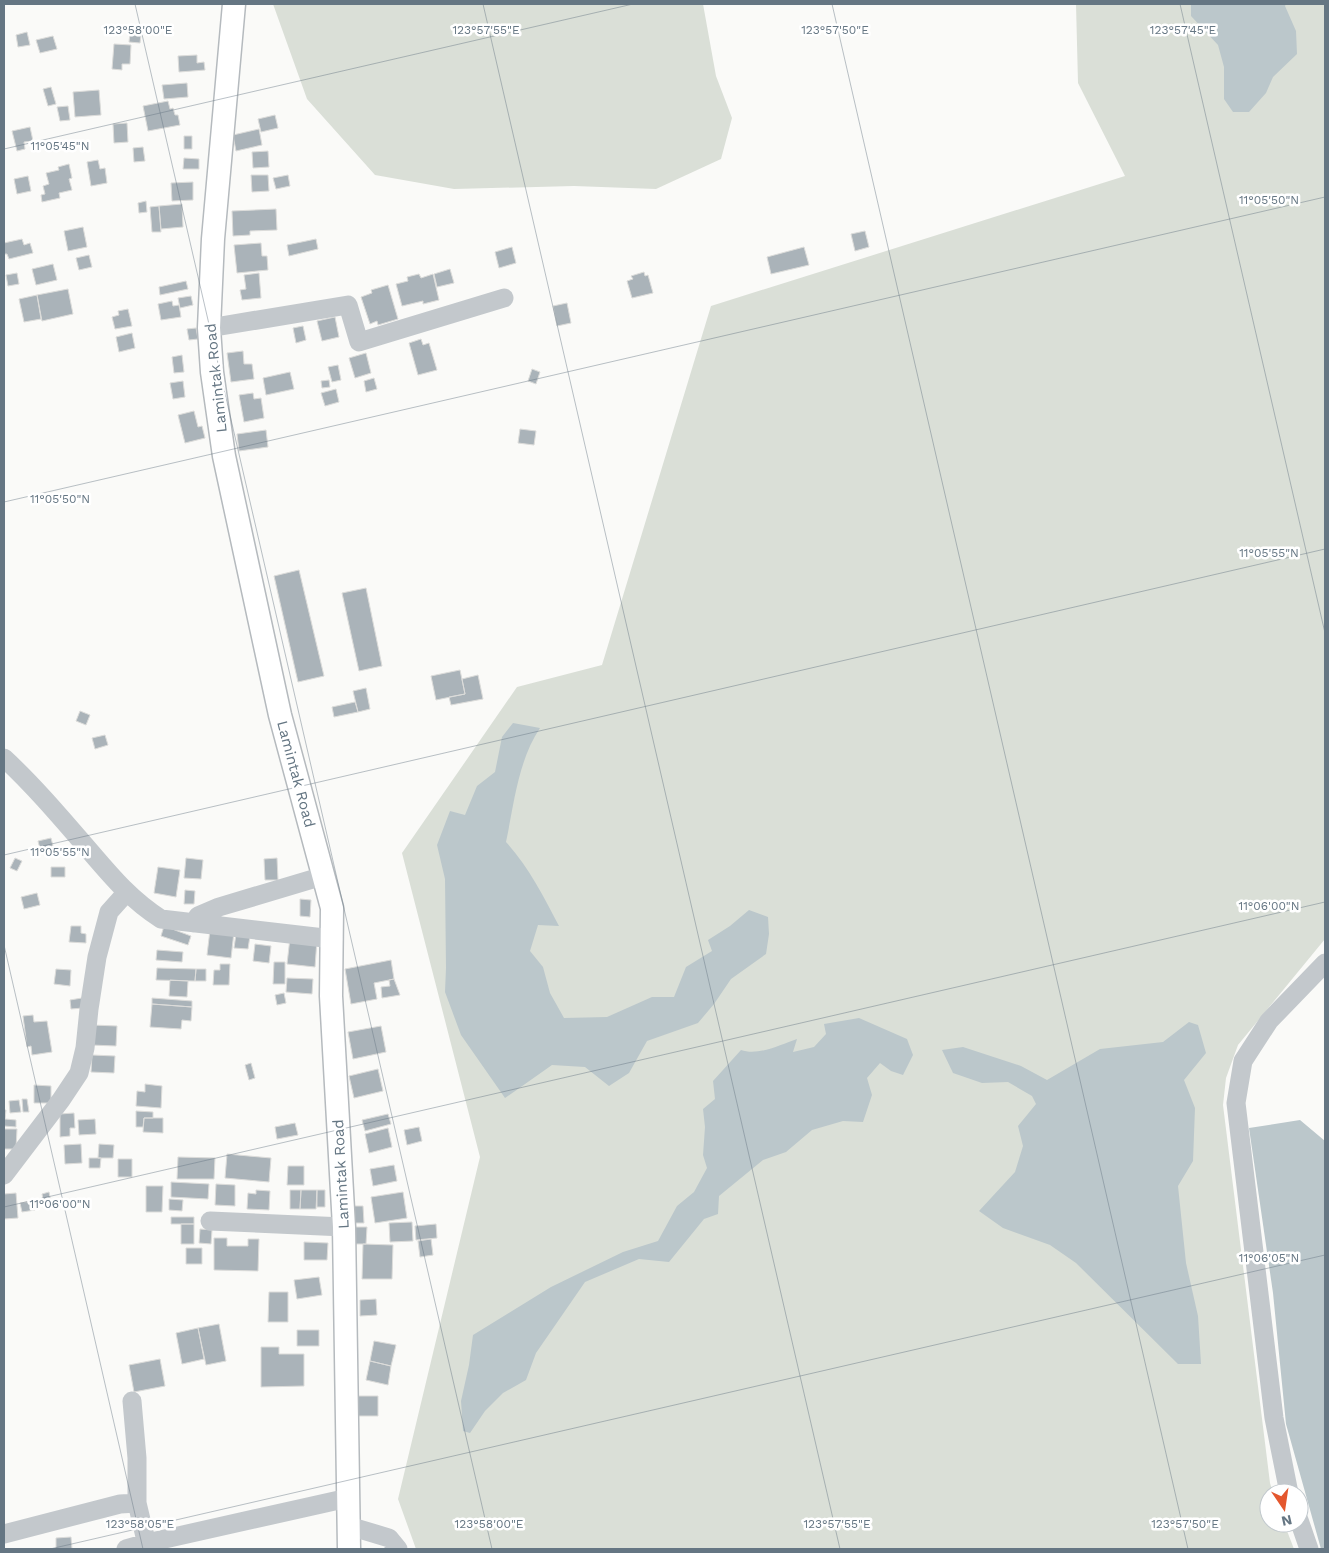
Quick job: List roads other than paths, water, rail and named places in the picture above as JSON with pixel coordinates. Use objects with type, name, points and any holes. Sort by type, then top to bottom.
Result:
[{"type":"main road","name":"Lamintak Road","points":[[234,4],[213,239],[209,328],[212,372],[224,456],[280,715],[332,908],[331,996],[344,1227],[349,1549]]},
{"type":"street","points":[[209,328],[348,306],[358,342],[504,298]]},
{"type":"street","points":[[4,758],[34,787],[126,893],[145,909],[161,919],[333,939]]},
{"type":"street","points":[[194,923],[198,916],[219,906],[324,876]]},
{"type":"street","points":[[4,1175],[62,1100],[79,1073],[85,1048],[97,957],[109,912],[126,893]]},
{"type":"street","points":[[1287,1483],[1274,1418],[1236,1103],[1243,1061],[1269,1021],[1325,963]]},
{"type":"street","points":[[210,1221],[344,1227]]},
{"type":"street","points":[[132,1401],[137,1458],[137,1503],[148,1546]]},
{"type":"street","points":[[126,1549],[148,1546],[348,1498]]},
{"type":"street","points":[[4,1534],[120,1504],[137,1503]]},
{"type":"street","points":[[349,1526],[389,1538],[398,1549]]},
{"type":"street","points":[[1303,1533],[1309,1549]]}]
